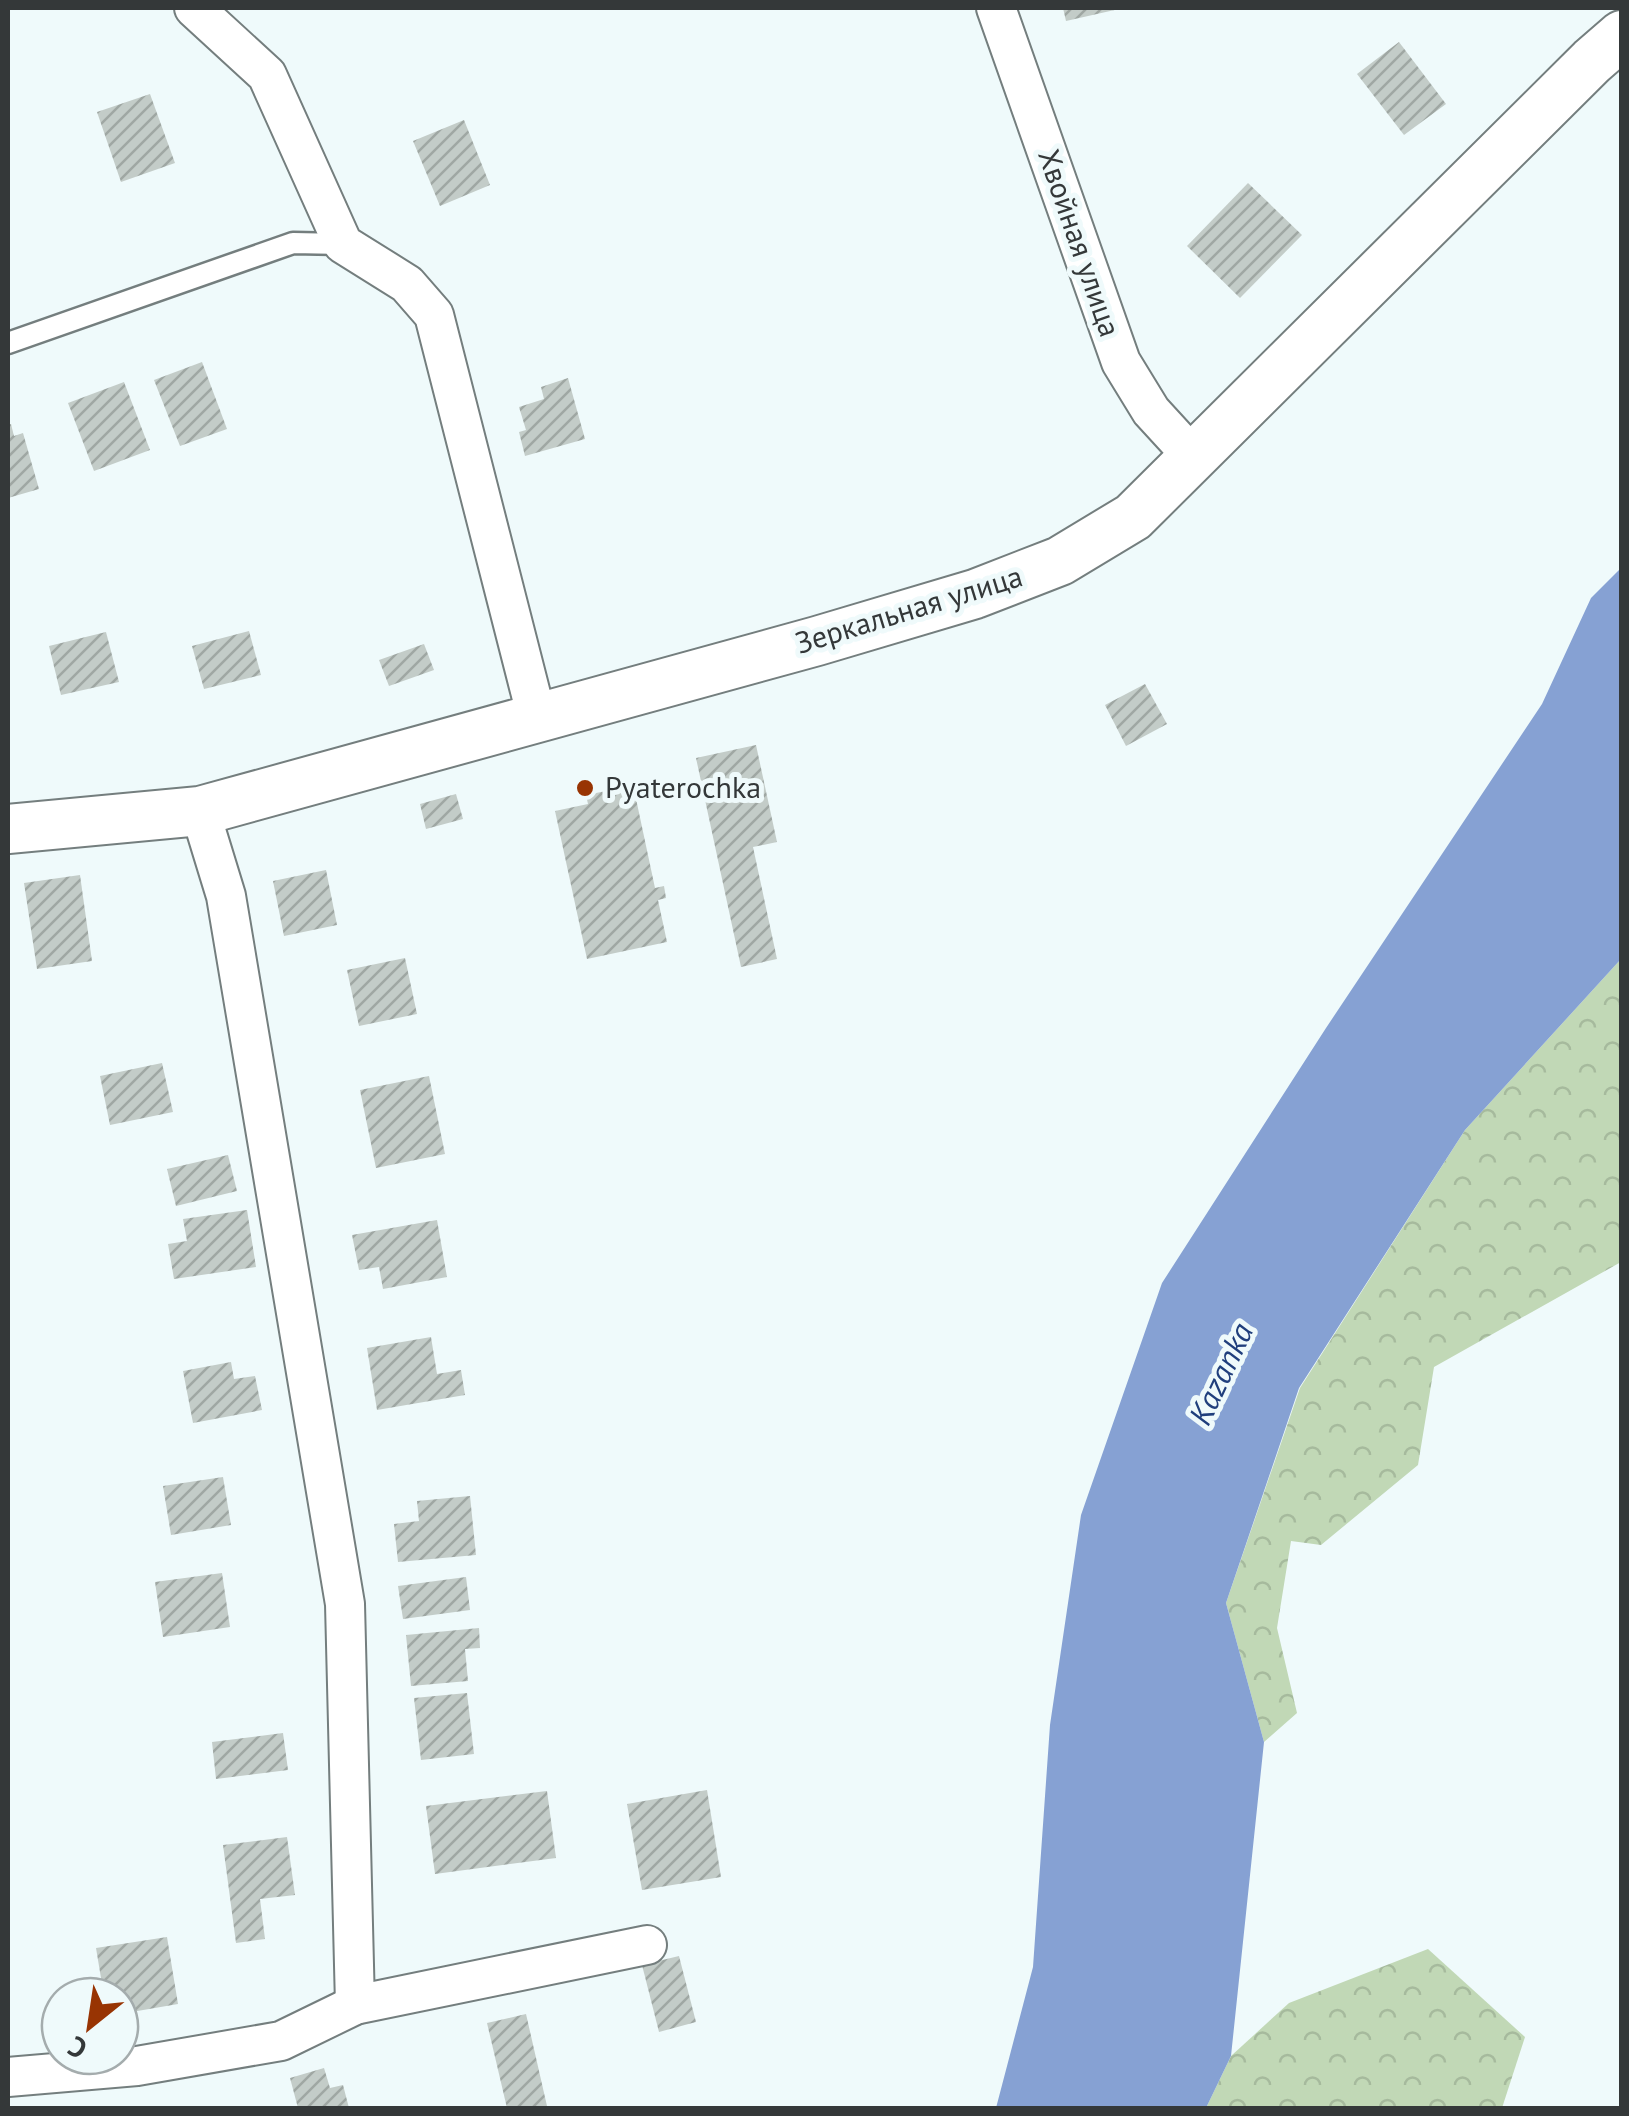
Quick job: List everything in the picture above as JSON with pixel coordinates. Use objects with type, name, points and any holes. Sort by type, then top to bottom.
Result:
[{"type":"street","points":[[194,8],[267,75],[343,244],[407,284],[434,315],[536,718]]},
{"type":"street","name":"Хвойная улица","points":[[996,8],[1121,362],[1151,411],[1195,459]]},
{"type":"street","name":"Зеркальная улица","points":[[8,830],[200,810],[922,610],[1060,561],[1133,517],[1195,459],[1622,35]]},
{"type":"street","points":[[200,810],[226,896],[345,1604],[355,2005]]},
{"type":"street","points":[[8,2077],[137,2066],[281,2041],[355,2005],[646,1945]]},
{"type":"lane","points":[[8,343],[292,243],[343,244]]},
{"type":"green space","points":[[1621,959],[1621,1262],[1434,1367],[1418,1465],[1321,1545],[1291,1541],[1277,1628],[1297,1713],[1264,1742],[1226,1603],[1300,1388],[1465,1130]]},
{"type":"green space","points":[[1428,1949],[1525,2037],[1502,2108],[1206,2108],[1231,2056],[1289,2003]]},
{"type":"water","name":"Kazanka","points":[[1621,568],[1621,959],[1465,1130],[1299,1388],[1226,1603],[1264,1742],[1231,2056],[1206,2108],[996,2108],[1033,1967],[1050,1725],[1081,1515],[1162,1283],[1542,704],[1591,598]]},
{"type":"building","points":[[1063,8],[1118,8],[1119,9],[1066,21]]},
{"type":"building","points":[[1399,42],[1446,104],[1404,135],[1357,74]]},
{"type":"building","points":[[150,94],[175,163],[121,182],[97,112]]},
{"type":"building","points":[[464,120],[490,185],[440,206],[413,141]]},
{"type":"building","points":[[1248,183],[1302,235],[1240,298],[1187,246]]},
{"type":"building","points":[[202,362],[227,429],[180,446],[154,380]]},
{"type":"building","points":[[568,378],[585,439],[525,456],[519,432],[526,430],[519,407],[544,399],[541,387]]},
{"type":"building","points":[[124,382],[150,450],[94,471],[68,403]]},
{"type":"building","points":[[11,424],[14,436],[23,433],[39,489],[8,498],[8,425]]},
{"type":"building","points":[[249,631],[261,675],[204,689],[192,646]]},
{"type":"building","points":[[106,632],[119,682],[61,695],[49,646]]},
{"type":"building","points":[[424,644],[434,670],[389,686],[379,660]]},
{"type":"building","points":[[1145,684],[1167,724],[1126,746],[1105,705]]},
{"type":"building","points":[[756,745],[777,842],[753,847],[777,959],[741,967],[696,758]]},
{"type":"building","points":[[632,780],[655,888],[664,886],[666,898],[658,900],[667,942],[587,959],[555,811],[588,804],[586,795],[611,790],[610,784]]},
{"type":"building","points":[[456,794],[463,819],[426,829],[420,804]]},
{"type":"building","points":[[326,870],[337,925],[284,936],[273,881]]},
{"type":"building","points":[[80,875],[92,961],[37,969],[24,883]]},
{"type":"building","points":[[405,958],[417,1014],[359,1026],[347,970]]},
{"type":"building","points":[[162,1063],[173,1112],[110,1125],[100,1076]]},
{"type":"building","points":[[429,1076],[445,1154],[376,1168],[360,1090]]},
{"type":"building","points":[[228,1155],[237,1191],[176,1206],[167,1169]]},
{"type":"building","points":[[247,1210],[256,1267],[174,1279],[168,1244],[187,1241],[183,1219]]},
{"type":"building","points":[[437,1220],[447,1277],[383,1289],[379,1267],[359,1270],[352,1235]]},
{"type":"building","points":[[431,1337],[437,1374],[461,1370],[465,1395],[377,1410],[367,1348]]},
{"type":"building","points":[[231,1362],[234,1379],[255,1376],[262,1410],[193,1423],[183,1371]]},
{"type":"building","points":[[223,1477],[231,1525],[171,1535],[163,1486]]},
{"type":"building","points":[[470,1496],[476,1555],[398,1562],[394,1524],[419,1521],[417,1501]]},
{"type":"building","points":[[222,1573],[230,1627],[163,1637],[155,1582]]},
{"type":"building","points":[[466,1577],[470,1610],[403,1619],[398,1586]]},
{"type":"building","points":[[479,1628],[480,1648],[465,1649],[468,1681],[411,1686],[406,1635]]},
{"type":"building","points":[[467,1693],[474,1754],[421,1760],[414,1698]]},
{"type":"building","points":[[283,1733],[288,1770],[216,1779],[212,1742]]},
{"type":"building","points":[[707,1790],[721,1877],[642,1890],[627,1804]]},
{"type":"building","points":[[547,1791],[556,1858],[435,1874],[426,1806]]},
{"type":"building","points":[[287,1837],[295,1895],[260,1899],[265,1939],[236,1943],[223,1845]]},
{"type":"building","points":[[167,1937],[178,2004],[140,2011],[140,1976],[101,1976],[96,1948]]},
{"type":"building","points":[[679,1956],[696,2022],[659,2032],[642,1965]]},
{"type":"building","points":[[526,2014],[547,2106],[507,2108],[487,2023]]},
{"type":"building","points":[[324,2068],[330,2088],[343,2085],[349,2108],[298,2108],[290,2078]]},
{"type":"place","name":"Pyaterochka","points":[[585,788]]}]
